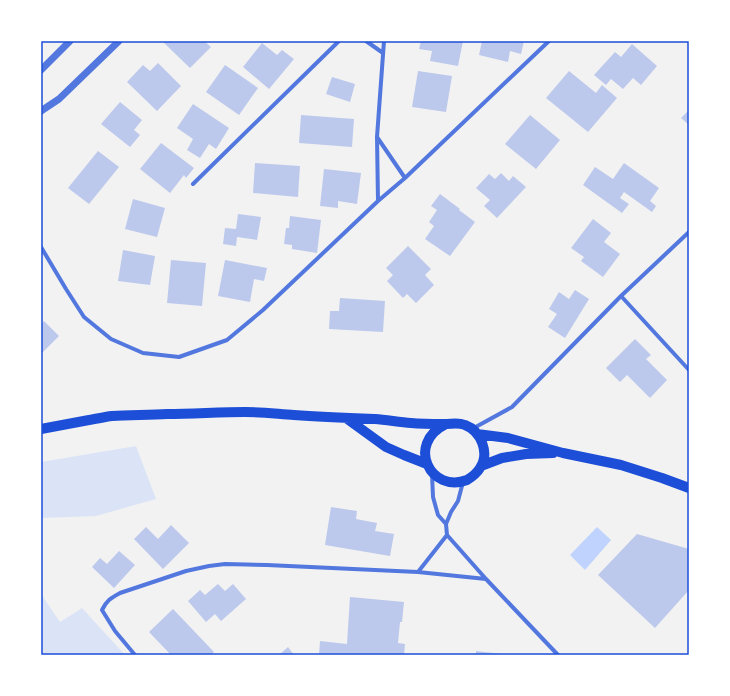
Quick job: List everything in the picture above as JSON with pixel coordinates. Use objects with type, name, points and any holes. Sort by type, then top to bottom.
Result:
[{"type":"main road","points":[[41,429],[112,416],[246,412],[375,419],[411,423],[456,423],[465,425],[480,438],[484,447],[484,456],[481,466],[476,474],[468,479],[458,482],[449,482],[439,478],[429,468],[386,447],[346,418]]},
{"type":"main road","points":[[429,468],[425,454],[426,444],[438,428],[446,424]]},
{"type":"main road","points":[[474,432],[508,438],[563,453],[621,465],[689,488]]},
{"type":"main road","points":[[481,466],[502,458],[526,454],[563,453]]},
{"type":"street","points":[[41,70],[70,41]]},
{"type":"street","points":[[41,112],[59,99],[119,41]]},
{"type":"street","points":[[193,184],[339,41]]},
{"type":"street","points":[[366,41],[383,53]]},
{"type":"street","points":[[378,201],[377,137],[384,41]]},
{"type":"street","points":[[41,247],[66,290],[84,317],[111,339],[143,353],[179,357],[227,340],[262,310],[378,201],[405,178],[549,41]]},
{"type":"street","points":[[377,137],[405,178]]},
{"type":"street","points":[[474,432],[512,407],[621,296],[689,232]]},
{"type":"street","points":[[621,296],[689,370]]},
{"type":"street","points":[[429,468],[433,497],[438,515],[446,524]]},
{"type":"street","points":[[464,480],[458,501],[450,512],[446,524],[447,536],[558,655]]},
{"type":"street","points":[[418,572],[447,536]]},
{"type":"street","points":[[134,655],[115,631],[102,610],[106,603],[120,593],[186,571],[209,566],[224,564],[267,565],[418,572],[486,579]]},
{"type":"shaded area","points":[[136,446],[156,499],[96,516],[41,518],[41,462]]},
{"type":"shaded area","points":[[41,594],[60,622],[82,608],[125,655],[41,655]]},
{"type":"water","points":[[597,527],[611,540],[585,570],[570,555]]},
{"type":"building","points":[[162,41],[204,41],[211,47],[190,68]]},
{"type":"building","points":[[421,41],[463,41],[458,66],[430,61],[432,51],[419,49]]},
{"type":"building","points":[[482,41],[524,41],[521,54],[510,51],[508,62],[479,55]]},
{"type":"building","points":[[262,43],[277,55],[282,50],[294,59],[269,89],[243,67]]},
{"type":"building","points":[[632,44],[657,66],[641,85],[633,78],[623,89],[611,79],[606,85],[594,75],[615,52],[621,57]]},
{"type":"building","points":[[158,63],[181,86],[157,111],[127,82],[143,65],[150,71]]},
{"type":"building","points":[[225,65],[258,88],[239,115],[206,92]]},
{"type":"building","points":[[418,71],[452,76],[446,112],[412,107]]},
{"type":"building","points":[[569,71],[596,93],[602,85],[617,98],[588,132],[546,98]]},
{"type":"building","points":[[332,77],[355,84],[350,102],[326,94]]},
{"type":"building","points":[[120,102],[142,120],[134,130],[140,135],[130,147],[101,124]]},
{"type":"building","points":[[193,104],[229,128],[216,149],[209,144],[200,158],[187,150],[193,139],[177,128]]},
{"type":"building","points":[[689,110],[689,125],[681,118]]},
{"type":"building","points":[[301,115],[354,119],[352,147],[299,143]]},
{"type":"building","points":[[530,115],[560,140],[536,169],[505,144]]},
{"type":"building","points":[[161,143],[194,168],[186,178],[184,175],[170,193],[140,169]]},
{"type":"building","points":[[98,151],[119,167],[89,204],[68,188]]},
{"type":"building","points":[[255,163],[300,166],[298,197],[253,193]]},
{"type":"building","points":[[624,163],[659,188],[650,201],[656,206],[652,212],[624,192],[620,198],[629,204],[622,213],[583,185],[595,167],[613,179]]},
{"type":"building","points":[[324,169],[361,173],[357,204],[338,201],[338,208],[320,206]]},
{"type":"building","points":[[501,173],[509,181],[513,176],[526,187],[497,218],[484,206],[490,200],[476,188],[489,174],[495,179]]},
{"type":"building","points":[[440,194],[475,222],[450,256],[425,239],[434,226],[429,222],[437,210],[431,206]]},
{"type":"building","points":[[133,199],[165,208],[157,237],[125,229]]},
{"type":"building","points":[[238,214],[261,217],[257,240],[237,237],[236,246],[223,244],[225,228],[236,229]]},
{"type":"building","points":[[290,216],[321,220],[317,253],[292,249],[292,245],[284,244],[286,228],[289,228]]},
{"type":"building","points":[[593,219],[611,233],[604,242],[620,254],[603,277],[581,261],[584,257],[571,248]]},
{"type":"building","points":[[408,246],[431,269],[425,275],[434,285],[416,303],[407,294],[403,298],[387,281],[393,275],[386,268]]},
{"type":"building","points":[[123,250],[155,256],[150,285],[118,281]]},
{"type":"building","points":[[171,260],[206,263],[202,306],[167,303]]},
{"type":"building","points":[[225,260],[267,268],[264,281],[254,279],[250,302],[218,296]]},
{"type":"building","points":[[575,290],[589,299],[565,338],[548,327],[557,314],[549,309],[559,292],[569,299]]},
{"type":"building","points":[[340,298],[385,301],[383,332],[329,329],[330,311],[339,311]]},
{"type":"building","points":[[44,321],[59,336],[41,354],[41,324]]},
{"type":"building","points":[[635,339],[651,355],[646,359],[667,380],[650,398],[627,375],[620,382],[606,368]]},
{"type":"building","points":[[331,507],[357,511],[356,519],[377,523],[375,531],[394,534],[390,556],[325,545]]},
{"type":"building","points":[[171,525],[189,543],[163,569],[134,539],[146,527],[158,539]]},
{"type":"building","points":[[637,534],[689,549],[689,590],[655,628],[598,575]]},
{"type":"building","points":[[119,551],[135,565],[114,588],[92,567],[100,558],[107,564]]},
{"type":"building","points":[[218,584],[225,591],[233,584],[246,599],[221,621],[215,614],[206,622],[188,601],[200,590],[205,595]]},
{"type":"building","points":[[350,597],[404,602],[398,643],[405,644],[404,655],[319,655],[320,641],[347,644]]},
{"type":"building","points":[[173,609],[214,652],[211,655],[171,655],[149,632]]},
{"type":"building","points":[[288,647],[294,655],[279,655]]},
{"type":"building","points":[[476,651],[502,654],[502,655],[476,655]]}]
